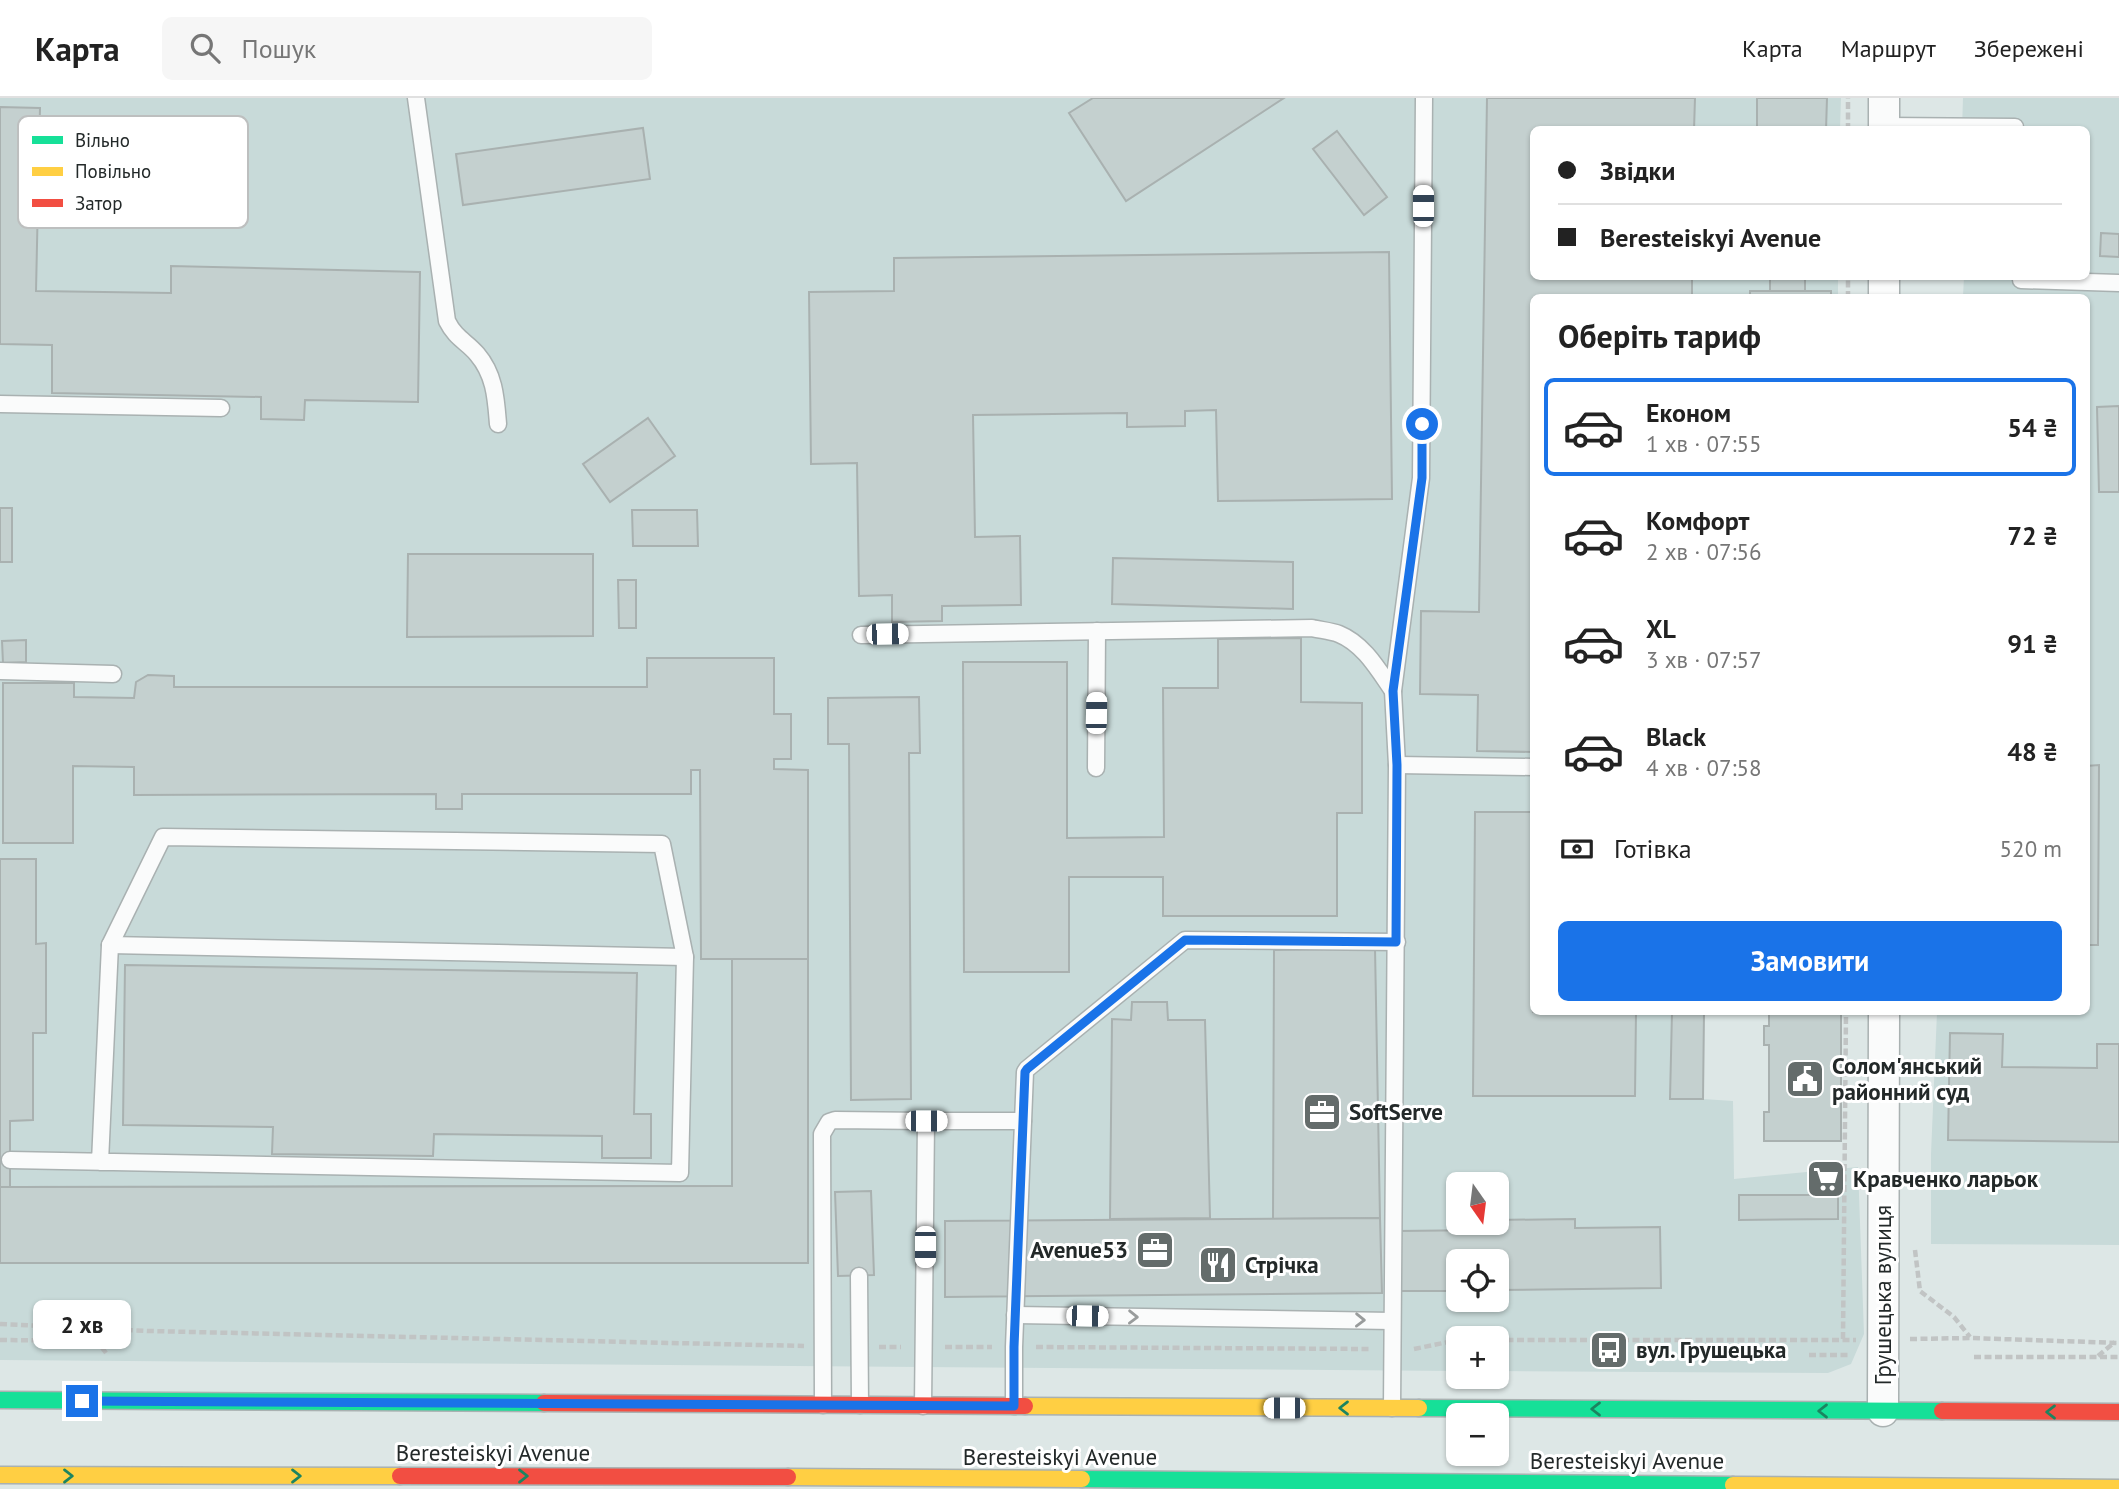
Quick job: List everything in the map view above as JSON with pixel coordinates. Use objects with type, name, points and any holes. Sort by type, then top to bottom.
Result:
[{"type":"main road","points":[[0,1400],[2119,1412]]},
{"type":"main road","name":"Beresteiskyi Avenue","points":[[0,1475],[375,1482],[2119,1488]]},
{"type":"street","name":"Грушецька вулиця","points":[[1883,1411],[1884,1015]]},
{"type":"lane","points":[[416,98],[447,321],[454,334],[476,353],[489,371],[496,395],[498,424]]},
{"type":"lane","points":[[1392,1408],[1397,765],[1393,691],[1422,478],[1424,98]]},
{"type":"lane","points":[[1884,118],[2000,126]]},
{"type":"lane","points":[[2021,280],[2119,283]]},
{"type":"lane","points":[[0,404],[221,408]]},
{"type":"lane","points":[[860,635],[1312,628],[1340,634],[1359,647],[1393,691]]},
{"type":"lane","points":[[1096,768],[1097,631]]},
{"type":"lane","points":[[0,671],[113,674]]},
{"type":"lane","points":[[1397,765],[1530,766]]},
{"type":"lane","points":[[10,1160],[680,1172],[685,957],[662,844],[163,837],[110,945],[100,1161]]},
{"type":"lane","points":[[1014,1406],[1015,1315],[1027,1069],[1181,942],[1396,942]]},
{"type":"lane","points":[[110,945],[685,957]]},
{"type":"lane","points":[[823,1405],[822,1134],[825,1127],[835,1120],[1023,1121]]},
{"type":"lane","points":[[923,1406],[926,1121]]},
{"type":"lane","points":[[859,1276],[860,1405]]},
{"type":"lane","points":[[1015,1315],[1392,1321]]},
{"type":"path","points":[[1848,98],[1848,126]]},
{"type":"path","points":[[1509,1340],[1843,1339],[1846,1015]]},
{"type":"path","points":[[1915,1250],[1920,1291],[1954,1317],[1971,1338],[2118,1342]]},
{"type":"path","points":[[0,1324],[149,1331],[823,1347]]},
{"type":"path","points":[[0,1340],[97,1341],[106,1353]]},
{"type":"path","points":[[2098,1356],[2118,1342]]},
{"type":"path","points":[[873,1347],[1418,1349],[1446,1343]]},
{"type":"path","points":[[1809,1355],[1851,1355]]},
{"type":"path","points":[[1974,1357],[2119,1357]]},
{"type":"shaded area","points":[[0,98],[1841,98],[1840,126],[1530,126],[1530,280],[1838,280],[1838,294],[1530,294],[1530,1015],[1704,1015],[1703,1099],[1733,1101],[1734,1179],[1858,1167],[1864,1334],[1851,1364],[1828,1373],[1509,1371],[1509,1326],[1446,1326],[1446,1371],[0,1360]]},
{"type":"shaded area","points":[[1963,98],[2119,98],[2119,1245],[1931,1244],[1931,1154],[1937,1015],[2090,1015],[2090,294],[1963,294],[1964,280],[2090,280],[2090,126],[1962,126]]},
{"type":"building","points":[[1093,98],[1284,98],[1126,201],[1069,113]]},
{"type":"building","points":[[1487,98],[1695,98],[1694,126],[1530,126],[1530,280],[1692,280],[1692,294],[1530,294],[1530,752],[1477,751],[1478,695],[1420,694],[1421,611],[1479,612]]},
{"type":"building","points":[[1757,98],[1827,98],[1826,126],[1757,126]]},
{"type":"building","points":[[0,107],[40,108],[40,116],[18,116],[18,228],[37,228],[36,291],[171,293],[171,266],[420,272],[418,402],[305,400],[304,420],[261,419],[261,397],[52,393],[52,345],[0,344]]},
{"type":"building","points":[[643,128],[650,179],[463,205],[456,154]]},
{"type":"building","points":[[1337,131],[1387,197],[1364,215],[1313,149]]},
{"type":"building","points":[[2101,233],[2119,234],[2119,257],[2100,256]]},
{"type":"building","points":[[1389,252],[1392,499],[1218,501],[1216,410],[1185,411],[1185,426],[1127,427],[1127,413],[973,415],[975,537],[1020,536],[1021,605],[942,606],[942,621],[892,622],[892,595],[859,596],[857,463],[811,464],[809,292],[894,291],[894,258]]},
{"type":"building","points":[[1770,280],[1805,280],[1805,291],[1770,291]]},
{"type":"building","points":[[1750,291],[1831,291],[1831,294],[1750,294]]},
{"type":"building","points":[[2119,406],[2119,492],[2099,492],[2097,407]]},
{"type":"building","points":[[648,418],[675,456],[610,502],[583,464]]},
{"type":"building","points":[[0,508],[12,508],[12,562],[0,562]]},
{"type":"building","points":[[632,510],[697,510],[698,546],[633,546]]},
{"type":"building","points":[[408,554],[593,554],[593,636],[407,637]]},
{"type":"building","points":[[1113,558],[1293,562],[1293,609],[1112,604]]},
{"type":"building","points":[[618,580],[636,580],[636,628],[619,628]]},
{"type":"building","points":[[1301,638],[1301,702],[1362,703],[1362,813],[1337,813],[1337,916],[1163,916],[1163,877],[1069,877],[1069,972],[964,972],[963,662],[1067,662],[1067,838],[1164,837],[1163,688],[1218,688],[1218,639]]},
{"type":"building","points":[[26,640],[26,662],[3,663],[2,641]]},
{"type":"building","points":[[647,658],[774,658],[774,714],[791,714],[791,759],[774,759],[774,769],[808,770],[808,1263],[0,1263],[0,859],[36,859],[36,944],[46,943],[46,1033],[33,1033],[33,1120],[10,1121],[10,1187],[732,1186],[732,959],[701,959],[700,770],[691,770],[691,794],[462,794],[462,809],[436,809],[436,794],[134,795],[134,767],[73,766],[73,843],[3,843],[3,683],[74,683],[74,697],[134,698],[136,682],[148,675],[174,676],[174,687],[647,687]]},
{"type":"building","points":[[919,697],[920,753],[909,753],[911,1099],[851,1100],[849,744],[828,744],[828,698]]},
{"type":"building","points":[[2099,765],[2098,945],[2090,945],[2090,766]]},
{"type":"building","points":[[1475,812],[1530,812],[1530,1015],[1636,1015],[1635,1096],[1473,1096]]},
{"type":"building","points":[[1375,948],[1380,1218],[1273,1219],[1274,950]]},
{"type":"building","points":[[732,959],[808,959],[808,1263],[0,1263],[0,1187],[732,1186]]},
{"type":"building","points":[[125,965],[637,973],[634,1114],[651,1114],[651,1158],[602,1158],[602,1136],[434,1134],[433,1156],[272,1154],[273,1127],[123,1125]]},
{"type":"building","points":[[1132,1002],[1167,1002],[1168,1020],[1205,1020],[1210,1218],[1110,1219],[1112,1019],[1131,1020]]},
{"type":"building","points":[[1672,1015],[1704,1015],[1703,1099],[1670,1099]]},
{"type":"building","name":"Солом'янський районний суд","points":[[1769,1015],[1841,1015],[1841,1141],[1764,1141],[1764,1112],[1769,1112],[1769,1045],[1764,1045],[1764,1026],[1769,1026]]},
{"type":"building","points":[[1950,1033],[2003,1034],[2002,1067],[2097,1068],[2097,1044],[2119,1044],[2119,1142],[1948,1140]]},
{"type":"building","points":[[871,1191],[874,1275],[838,1276],[835,1192]]},
{"type":"building","points":[[1739,1195],[1838,1195],[1838,1219],[1739,1220]]},
{"type":"building","points":[[1380,1218],[1382,1293],[945,1297],[945,1221]]},
{"type":"building","points":[[1575,1219],[1575,1228],[1660,1227],[1661,1288],[1509,1290],[1509,1249],[1446,1249],[1446,1291],[1399,1291],[1399,1231],[1446,1230],[1446,1236],[1508,1236],[1509,1220]]},
{"type":"traffic: fast","points":[[0,1400],[544,1403]]},
{"type":"traffic: fast","points":[[1419,1408],[1942,1411]]},
{"type":"traffic: fast","points":[[1082,1479],[1733,1485]]},
{"type":"traffic: slow","points":[[1025,1406],[1419,1408]]},
{"type":"traffic: slow","points":[[0,1475],[400,1476]]},
{"type":"traffic: slow","points":[[788,1477],[1082,1479]]},
{"type":"traffic: slow","points":[[1733,1485],[2119,1488]]},
{"type":"traffic: jam","points":[[544,1403],[1025,1406]]},
{"type":"traffic: jam","points":[[1942,1411],[2119,1412]]},
{"type":"traffic: jam","points":[[400,1476],[788,1477]]},
{"type":"place","name":"Солом'янський районний суд","points":[[1805,1079]]},
{"type":"place","name":"SoftServe","points":[[1322,1112]]},
{"type":"place","name":"Кравченко ларьок","points":[[1826,1179]]},
{"type":"place","name":"Avenue53","points":[[1155,1250]]},
{"type":"place","name":"Стрічка","points":[[1218,1265]]},
{"type":"place","name":"вул. Грушецька","points":[[1609,1350]]},
{"type":"route","points":[[82,1401],[1014,1406],[1027,1069],[1185,940],[1396,942],[1397,765],[1393,691],[1422,478],[1422,424]]}]
